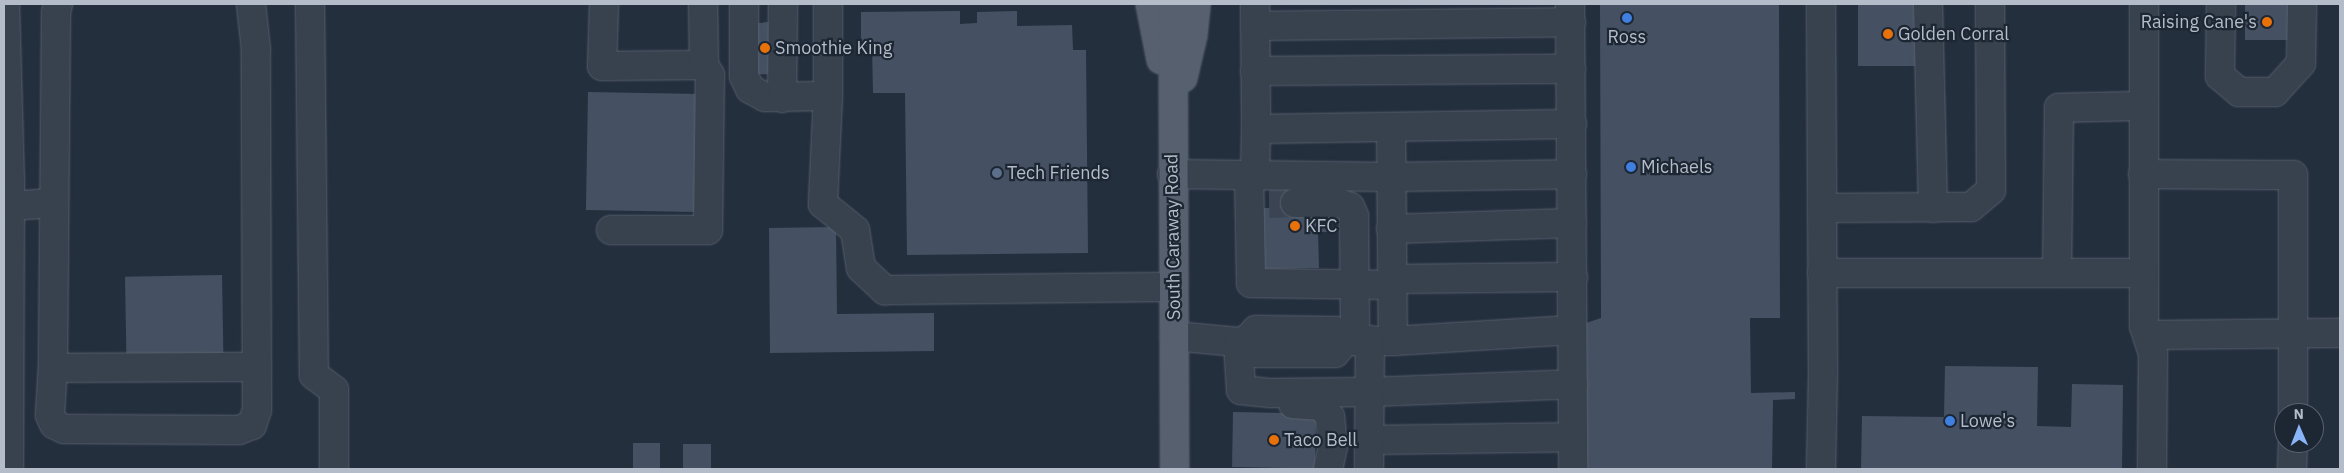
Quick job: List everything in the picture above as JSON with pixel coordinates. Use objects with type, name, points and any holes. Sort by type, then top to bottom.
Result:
[{"type":"main road","points":[[1150,4],[1172,126]]},
{"type":"main road","name":"South Caraway Road","points":[[1173,4],[1172,174],[1175,469]]},
{"type":"main road","points":[[1172,126],[1194,35],[1196,4]]},
{"type":"street","points":[[5,4],[8,189],[6,418],[9,469]]},
{"type":"street","points":[[58,4],[56,13],[53,368],[50,415],[54,424],[64,429],[239,430],[252,425],[257,410],[256,50],[251,4]]},
{"type":"street","points":[[310,4],[314,375],[334,390],[334,469]]},
{"type":"street","points":[[604,4],[602,66],[704,65]]},
{"type":"street","points":[[611,230],[708,230],[710,75],[704,65],[703,4]]},
{"type":"street","points":[[744,4],[744,76],[750,89],[765,97],[828,96]]},
{"type":"street","points":[[782,98],[783,4]]},
{"type":"street","points":[[828,4],[828,96],[823,204],[855,230],[861,268],[885,290],[1174,287]]},
{"type":"street","points":[[1821,4],[1821,469]]},
{"type":"street","points":[[1928,4],[1933,208]]},
{"type":"street","points":[[1822,208],[1971,206],[1990,190],[1990,4]]},
{"type":"street","points":[[2144,4],[2144,326],[2153,353],[2152,469]]},
{"type":"street","points":[[2221,4],[2220,76],[2239,92],[2275,92],[2302,62],[2302,4]]},
{"type":"street","points":[[1572,277],[1353,284],[1250,283],[1259,205],[1252,175],[1256,129],[1255,15],[1571,13],[1572,124],[1572,174],[1572,223],[1572,277],[1572,469]]},
{"type":"street","points":[[1256,72],[1571,70]]},
{"type":"street","points":[[2057,273],[2059,108],[2143,106]]},
{"type":"street","points":[[1256,129],[1572,124]]},
{"type":"street","points":[[1365,340],[1392,282],[1391,127]]},
{"type":"street","points":[[1172,174],[1390,177],[1572,174]]},
{"type":"street","points":[[2143,174],[2293,175],[2293,403]]},
{"type":"street","points":[[8,189],[54,203]]},
{"type":"street","points":[[1295,203],[1339,203],[1350,207],[1354,216],[1353,284],[1365,340],[1369,392],[1369,469]]},
{"type":"street","points":[[1391,229],[1572,223]]},
{"type":"street","points":[[1822,273],[2144,273]]},
{"type":"street","points":[[1174,336],[1242,341],[1256,330],[1335,332],[1365,340],[1572,330]]},
{"type":"street","points":[[2147,335],[2340,333]]},
{"type":"street","points":[[1242,341],[1241,390],[1271,393],[1369,392],[1572,384]]},
{"type":"street","points":[[53,368],[256,367]]},
{"type":"street","points":[[1271,393],[1283,403],[1322,406],[1330,417],[1333,446],[1328,469]]},
{"type":"street","points":[[1369,440],[1572,437]]},
{"type":"street","points":[[2292,453],[2292,469]]},
{"type":"building","points":[[1600,4],[1779,4],[1780,318],[1750,318],[1751,393],[1795,392],[1795,399],[1773,400],[1772,469],[1587,469],[1586,323],[1601,318]]},
{"type":"building","name":"Golden Corral","points":[[1858,4],[1917,4],[1917,66],[1858,66]]},
{"type":"building","name":"Raising Cane's","points":[[2245,4],[2289,4],[2289,40],[2245,40]]},
{"type":"building","name":"Tech Friends","points":[[960,11],[960,24],[977,23],[977,12],[1017,11],[1017,26],[1072,25],[1073,50],[1086,50],[1088,253],[907,255],[905,93],[873,93],[872,46],[861,46],[861,12]]},
{"type":"building","name":"Smoothie King","points":[[755,22],[774,22],[775,74],[756,74]]},
{"type":"building","points":[[588,92],[699,94],[697,212],[586,210]]},
{"type":"building","name":"KFC","points":[[1269,195],[1295,195],[1329,206],[1330,232],[1318,232],[1319,268],[1265,269],[1265,256],[1260,256],[1260,220],[1264,220],[1264,208],[1269,208]]},
{"type":"building","points":[[836,227],[837,314],[934,313],[934,351],[770,353],[769,228]]},
{"type":"building","points":[[222,275],[223,355],[126,357],[125,277]]},
{"type":"building","name":"Lowe's","points":[[1945,366],[2038,367],[2037,426],[2071,427],[2072,384],[2123,385],[2122,469],[1861,469],[1862,416],[1944,417]]},
{"type":"building","name":"Taco Bell","points":[[1233,412],[1316,413],[1315,468],[1232,467]]},
{"type":"building","points":[[633,443],[660,443],[660,469],[633,469]]},
{"type":"building","points":[[683,444],[711,444],[711,469],[683,469]]},
{"type":"tunnel","points":[[1269,204],[1295,203]]},
{"type":"place","name":"Ross","points":[[1627,18]]},
{"type":"place","name":"Raising Cane's","points":[[2267,22]]},
{"type":"place","name":"Golden Corral","points":[[1888,34]]},
{"type":"place","name":"Smoothie King","points":[[765,48]]},
{"type":"place","name":"Michaels","points":[[1631,167]]},
{"type":"place","name":"Tech Friends","points":[[997,173]]},
{"type":"place","name":"KFC","points":[[1295,226]]},
{"type":"place","name":"Lowe's","points":[[1950,421]]},
{"type":"place","name":"Taco Bell","points":[[1274,440]]}]
